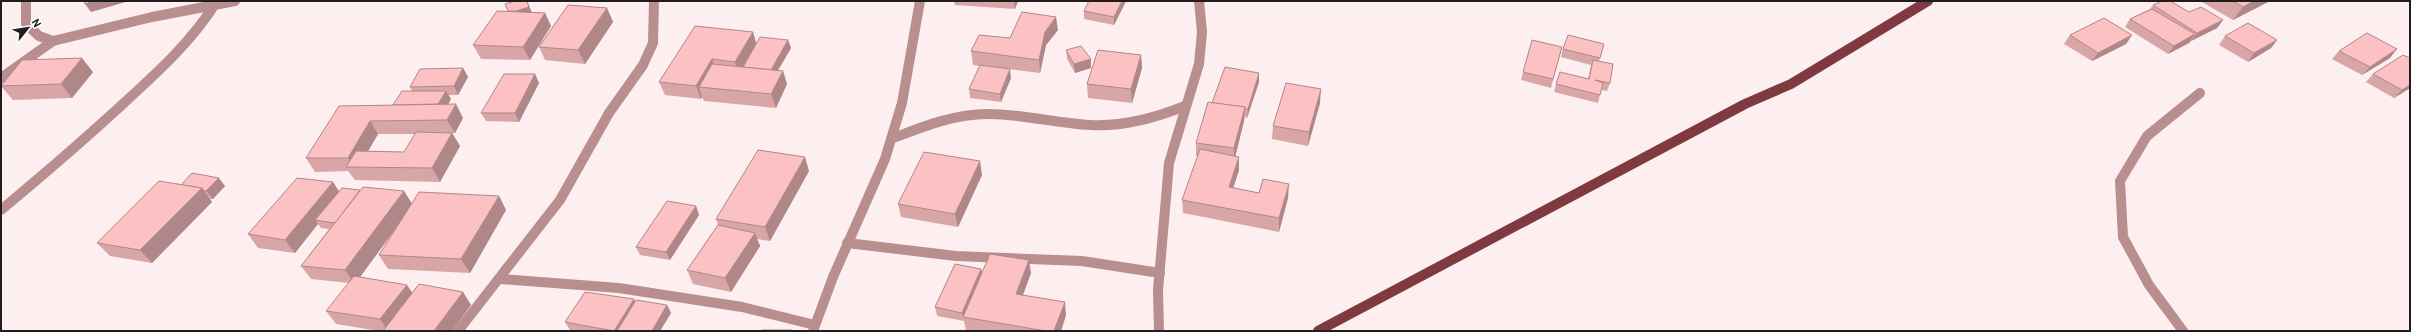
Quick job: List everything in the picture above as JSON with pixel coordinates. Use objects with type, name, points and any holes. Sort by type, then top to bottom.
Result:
[{"type":"main road","points":[[1318,331],[1745,104],[1791,84],[1928,1]]},
{"type":"street","points":[[26,1],[26,24],[38,36],[53,41]]},
{"type":"street","points":[[1,78],[53,41],[216,3],[235,1]]},
{"type":"street","points":[[458,331],[560,200],[609,113],[643,66],[653,43],[654,1]]},
{"type":"street","points":[[500,279],[619,288],[742,307],[814,328],[847,243],[885,159],[902,103],[920,1]]},
{"type":"street","points":[[1159,331],[1158,290],[1170,163],[1199,64],[1202,32],[1199,1]]},
{"type":"street","points":[[1,210],[78,145],[160,70],[196,32],[216,3]]},
{"type":"street","points":[[2183,331],[2149,285],[2123,237],[2120,181],[2147,136],[2200,93]]},
{"type":"street","points":[[891,139],[951,118],[972,114],[1001,114],[1092,125],[1143,120],[1186,106]]},
{"type":"street","points":[[847,243],[956,256],[1053,258],[1160,273]]},
{"type":"building","points":[[84,1],[94,1],[85,4]]},
{"type":"building","points":[[515,1],[527,1],[529,7],[516,11],[508,11],[505,4]]},
{"type":"building","points":[[1089,1],[1122,1],[1114,17],[1084,11]]},
{"type":"building","points":[[2162,1],[2170,1],[2189,12],[2201,7],[2223,20],[2197,33],[2153,5]]},
{"type":"building","points":[[2233,1],[2254,1],[2243,7]]},
{"type":"building","points":[[568,5],[607,8],[578,50],[539,47]]},
{"type":"building","points":[[2152,9],[2195,34],[2174,46],[2130,19]]},
{"type":"building","points":[[497,11],[545,13],[523,47],[473,45]]},
{"type":"building","points":[[1022,12],[1056,17],[1045,32],[1039,60],[971,51],[979,35],[1010,38]]},
{"type":"building","points":[[2104,18],[2132,35],[2098,53],[2070,35]]},
{"type":"building","points":[[2248,23],[2277,40],[2254,53],[2225,36]]},
{"type":"building","points":[[695,26],[753,32],[735,62],[712,59],[696,86],[659,82]]},
{"type":"building","points":[[2367,33],[2397,49],[2370,67],[2339,51]]},
{"type":"building","points":[[1568,35],[1604,44],[1600,58],[1563,49]]},
{"type":"building","points":[[760,37],[788,40],[771,70],[743,67]]},
{"type":"building","points":[[1532,40],[1562,47],[1553,79],[1523,72]]},
{"type":"building","points":[[1081,46],[1091,59],[1074,64],[1066,50]]},
{"type":"building","points":[[1098,50],[1141,55],[1131,89],[1087,84]]},
{"type":"building","points":[[2403,55],[2410,58],[2410,85],[2402,90],[2373,74]]},
{"type":"building","points":[[82,58],[61,84],[1,86],[22,60]]},
{"type":"building","points":[[1593,60],[1613,64],[1610,83],[1595,80],[1603,83],[1600,95],[1556,84],[1560,72],[1589,79]]},
{"type":"building","points":[[712,64],[783,71],[771,94],[699,87]]},
{"type":"building","points":[[980,65],[1010,69],[1000,94],[969,89]]},
{"type":"building","points":[[1225,67],[1259,73],[1248,109],[1244,109],[1245,107],[1212,103]]},
{"type":"building","points":[[463,68],[454,86],[410,87],[420,69]]},
{"type":"building","points":[[504,74],[535,74],[515,113],[481,113]]},
{"type":"building","points":[[1286,83],[1321,89],[1309,132],[1273,126]]},
{"type":"building","points":[[402,91],[446,91],[438,104],[393,105]]},
{"type":"building","points":[[1208,102],[1245,107],[1234,148],[1196,143]]},
{"type":"building","points":[[456,104],[447,120],[370,121],[348,158],[306,158],[339,106]]},
{"type":"building","points":[[416,132],[452,133],[432,168],[346,167],[356,151],[404,152]]},
{"type":"building","points":[[1200,149],[1239,157],[1229,187],[1259,193],[1263,179],[1289,184],[1279,218],[1182,200]]},
{"type":"building","points":[[758,150],[805,157],[765,227],[716,219]]},
{"type":"building","points":[[924,152],[980,161],[955,214],[898,204]]},
{"type":"building","points":[[192,173],[219,178],[206,191],[202,188],[181,185]]},
{"type":"building","points":[[297,178],[333,182],[285,240],[248,234]]},
{"type":"building","points":[[159,181],[202,188],[140,250],[97,243]]},
{"type":"building","points":[[363,187],[404,191],[345,270],[301,266]]},
{"type":"building","points":[[342,188],[360,190],[335,223],[315,220]]},
{"type":"building","points":[[419,192],[499,196],[461,259],[379,255]]},
{"type":"building","points":[[667,201],[696,206],[666,252],[636,247]]},
{"type":"building","points":[[718,225],[755,233],[725,278],[687,270]]},
{"type":"building","points":[[990,254],[1029,260],[1016,294],[1065,302],[1054,331],[1046,331],[963,317]]},
{"type":"building","points":[[955,264],[981,269],[962,313],[935,307]]},
{"type":"building","points":[[354,276],[407,285],[380,319],[326,311]]},
{"type":"building","points":[[419,284],[463,292],[434,331],[383,331]]},
{"type":"building","points":[[585,292],[634,299],[614,331],[565,322]]},
{"type":"building","points":[[636,300],[667,305],[652,331],[617,331]]},
{"type":"building","points":[[792,330],[792,331],[761,331]]}]
